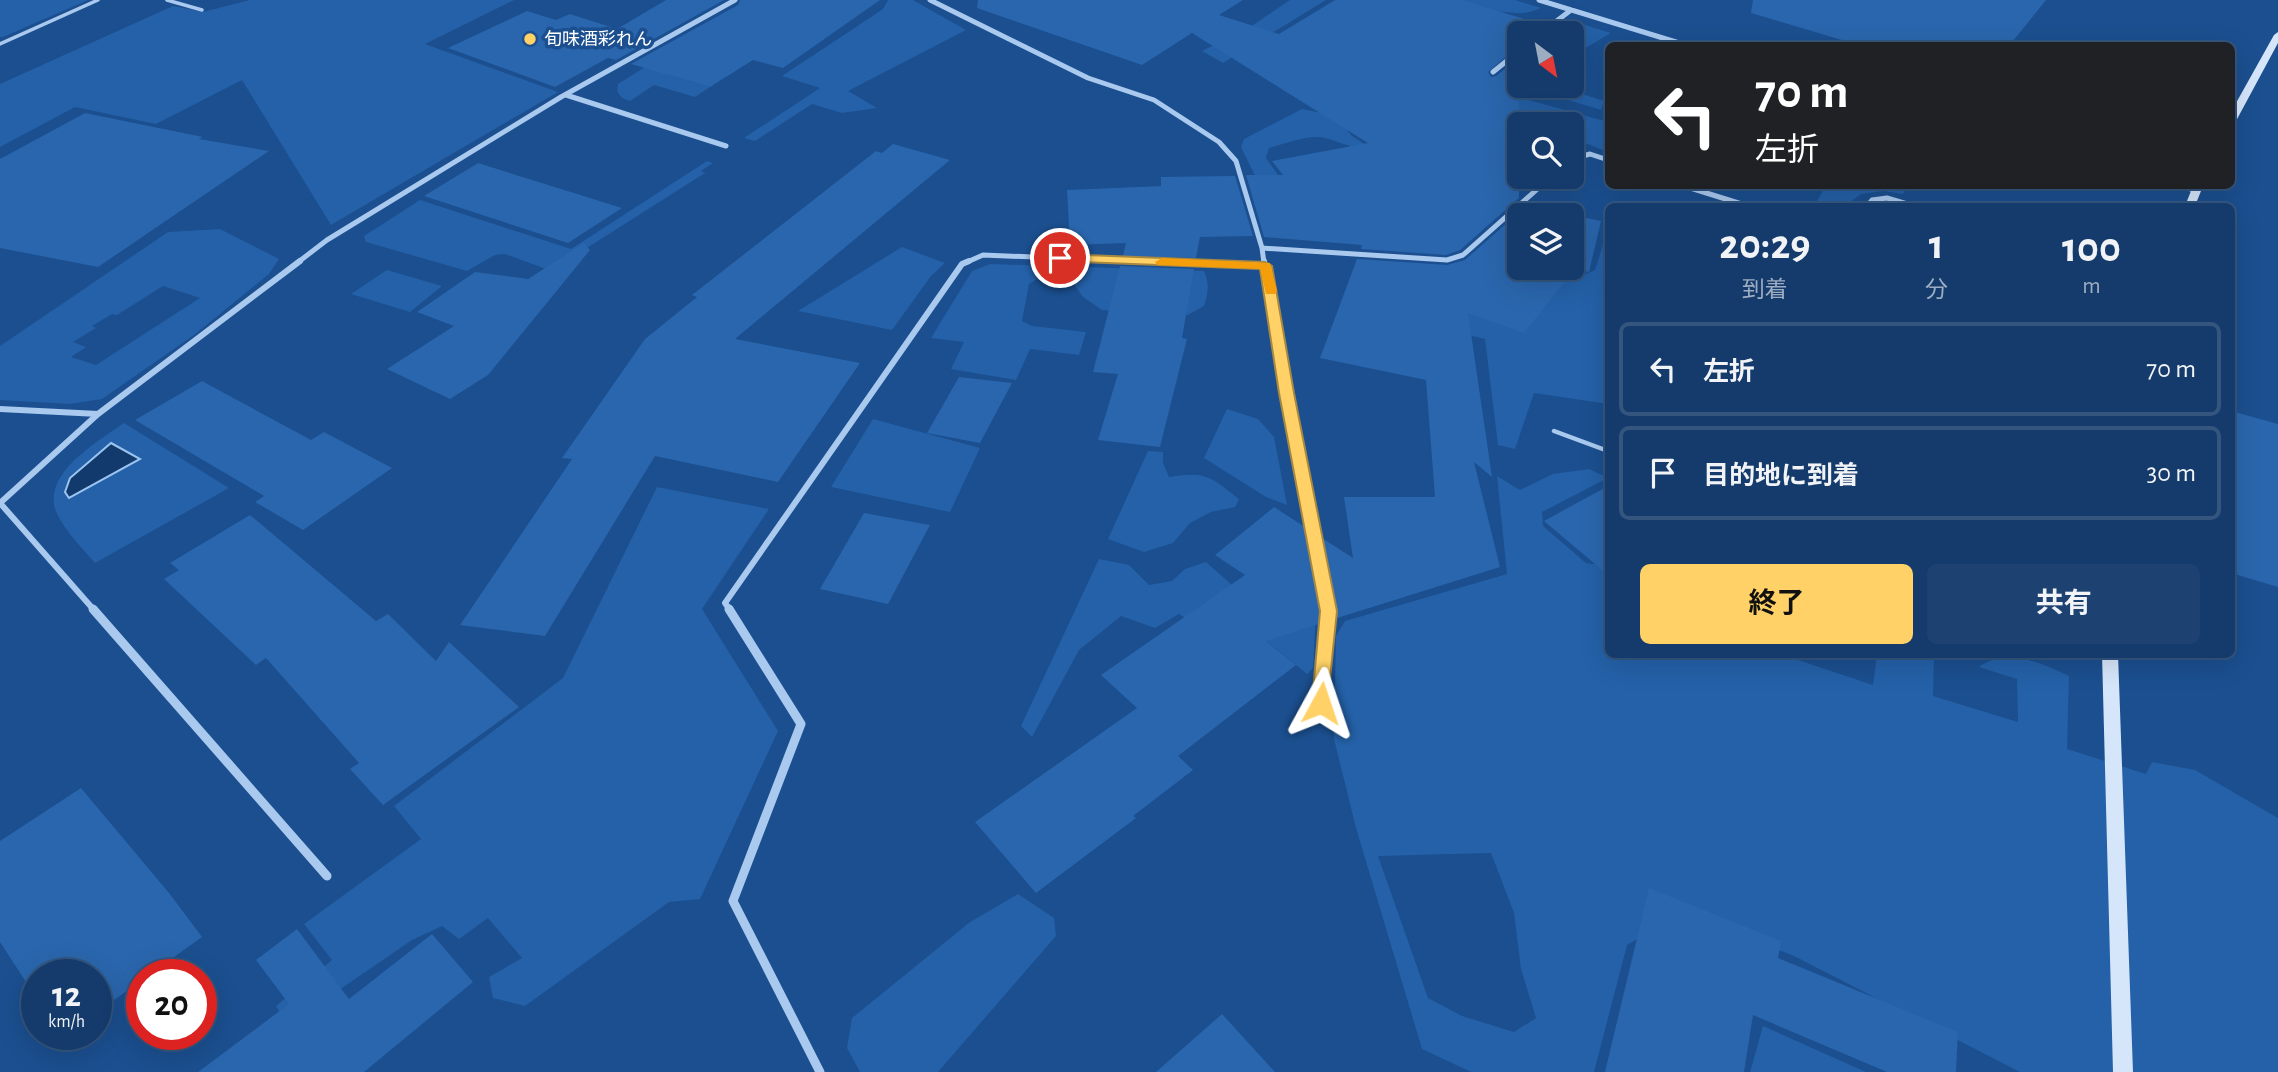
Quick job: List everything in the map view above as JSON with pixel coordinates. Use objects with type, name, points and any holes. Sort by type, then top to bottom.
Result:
[{"type":"street","points":[[327,876],[0,503],[98,414],[327,240],[566,95],[734,0]]},
{"type":"street","points":[[820,1072],[733,901],[802,724],[725,603],[962,264],[984,255],[1265,266],[1236,161],[1219,142],[1154,100],[1088,78],[930,0]]},
{"type":"street","points":[[1539,0],[1676,42]]},
{"type":"street","points":[[1557,21],[1571,10]]},
{"type":"street","points":[[2235,114],[2278,35]]},
{"type":"street","points":[[1493,72],[1507,61]]},
{"type":"street","points":[[566,95],[726,146]]},
{"type":"street","points":[[1584,156],[1590,154],[1605,159]]},
{"type":"street","points":[[1262,248],[1447,260],[1463,255],[1537,189]]},
{"type":"street","points":[[1694,189],[1738,203]]},
{"type":"street","points":[[1870,203],[1872,200],[1887,198],[1904,203]]},
{"type":"street","points":[[0,409],[98,414]]},
{"type":"street","points":[[2110,658],[2123,1072]]},
{"type":"lane","points":[[2,43],[98,0]]},
{"type":"lane","points":[[167,0],[202,10]]},
{"type":"lane","points":[[1265,266],[1286,393],[1329,611],[1321,703]]},
{"type":"lane","points":[[1554,431],[1605,450]]},
{"type":"shaded area","points":[[0,0],[88,0],[0,37]]},
{"type":"shaded area","points":[[250,0],[514,0],[425,44],[558,92],[331,225],[242,80],[156,124],[75,107],[0,147],[0,84],[173,6],[203,12]]},
{"type":"shaded area","points":[[888,0],[913,0],[966,30],[848,91],[877,108],[842,113],[812,104],[755,141],[744,138],[820,88],[782,76],[883,9]]},
{"type":"shaded area","points":[[1290,0],[1326,0],[1223,63],[1202,51],[1250,27]]},
{"type":"shaded area","points":[[1446,0],[1515,0],[1541,8],[1522,13],[1491,12],[1390,107],[1347,130],[1369,149],[1319,137],[1304,138],[1269,148],[1266,158],[1283,182],[1259,184],[1241,147],[1244,139],[1302,109],[1327,114]]},
{"type":"shaded area","points":[[1585,25],[1611,33],[1584,49]]},
{"type":"shaded area","points":[[683,43],[669,75],[710,87],[695,97],[654,85],[630,101],[622,98],[617,91],[618,84]]},
{"type":"shaded area","points":[[1584,95],[1604,101],[1601,110],[1562,98],[1584,98]]},
{"type":"shaded area","points":[[1521,98],[1572,112],[1508,112]]},
{"type":"shaded area","points":[[1584,115],[1605,121],[1605,151],[1584,143]]},
{"type":"shaded area","points":[[707,161],[713,163],[701,171],[705,173],[579,253],[554,272],[505,254],[495,255],[467,271],[366,242],[364,236],[420,200],[571,249]]},
{"type":"shaded area","points":[[1824,189],[1906,189],[1903,194],[1883,191],[1861,194],[1849,203],[1816,203]]},
{"type":"shaded area","points":[[1507,226],[1507,280],[1584,280],[1584,275],[1595,270],[1605,238],[1605,404],[1534,393],[1515,449],[1498,445],[1485,339],[1421,323],[1450,268],[1468,260]]},
{"type":"shaded area","points":[[220,229],[279,259],[269,274],[194,335],[102,399],[70,404],[0,400],[0,346],[168,232]],"holes":[[[163,286],[200,298],[96,365],[71,357],[86,347],[73,342],[96,328],[92,326],[112,314],[117,315]]]},
{"type":"shaded area","points":[[902,247],[945,263],[931,276],[892,330],[798,311]]},
{"type":"shaded area","points":[[990,264],[1204,271],[1207,293],[1204,306],[1188,315],[1102,310],[1083,297],[1073,283],[1039,278],[1029,284],[1022,321],[1032,326],[1086,332],[1079,355],[1030,349],[1016,380],[951,369],[964,342],[931,338],[972,271]]},
{"type":"shaded area","points":[[387,270],[442,286],[410,312],[351,294]]},
{"type":"shaded area","points":[[1227,409],[1258,419],[1274,437],[1287,505],[1266,497],[1204,458]]},
{"type":"shaded area","points":[[873,419],[980,448],[950,512],[831,487]]},
{"type":"shaded area","points":[[124,423],[229,488],[95,563],[70,535],[58,516],[54,501],[56,487],[73,462]]},
{"type":"shaded area","points":[[111,443],[140,459],[69,498],[65,492],[70,478]]},
{"type":"shaded area","points":[[1148,451],[1163,452],[1163,463],[1169,477],[1200,475],[1214,480],[1239,499],[1235,507],[1211,512],[1190,523],[1173,543],[1144,552],[1108,539]]},
{"type":"shaded area","points":[[1589,469],[1605,477],[1605,480],[1542,512],[1543,526],[1586,563],[1605,566],[1605,658],[1792,658],[1873,685],[1877,658],[1934,658],[1933,696],[2018,722],[2017,679],[1979,667],[2001,658],[2024,659],[2069,676],[2067,749],[2146,774],[2152,762],[2195,770],[2278,818],[2278,1072],[2020,1072],[1794,956],[1678,909],[1658,927],[1627,945],[1594,1072],[1471,1072],[1422,1049],[1356,828],[1334,739],[1336,636],[1345,621],[1507,574],[1497,476],[1520,490],[1553,474]],"holes":[[[1491,853],[1514,913],[1521,969],[1536,1018],[1514,1032],[1462,1016],[1428,998],[1378,856]]]},
{"type":"shaded area","points":[[657,487],[769,509],[702,609],[778,731],[700,899],[669,902],[525,1006],[493,998],[489,977],[522,958],[488,918],[459,939],[442,926],[412,940],[288,1025],[276,1006],[332,960],[304,924],[421,839],[394,806],[563,678]]},
{"type":"shaded area","points":[[1099,559],[1129,565],[1149,585],[1172,581],[1185,569],[1206,562],[1241,593],[1200,628],[1179,614],[1155,628],[1121,616],[1079,650],[1032,737],[1021,726]]},
{"type":"shaded area","points":[[1316,612],[1313,668],[1307,674],[1242,621]]},
{"type":"shaded area","points":[[1018,894],[1054,918],[1056,936],[938,1072],[860,1072],[847,1048],[852,1018],[970,922]]},
{"type":"shaded area","points":[[1763,1026],[1866,1072],[1750,1072]]},
{"type":"building","points":[[666,0],[724,0],[616,60],[608,58],[555,87],[448,48],[527,11],[556,20],[570,14],[617,29]]},
{"type":"building","points":[[740,0],[880,0],[783,68],[753,60],[710,87],[631,64],[738,5]]},
{"type":"building","points":[[978,0],[1243,0],[1219,15],[1279,34],[1335,0],[1462,0],[1531,21],[1507,21],[1507,56],[1488,72],[1491,77],[1496,76],[1507,67],[1507,98],[1519,98],[1519,112],[1507,112],[1507,189],[1519,189],[1519,198],[1513,203],[1507,203],[1507,209],[1460,250],[1446,255],[1361,249],[1362,245],[1264,237],[1246,175],[1283,175],[1272,161],[1368,143],[1192,33],[1142,65],[977,8]]},
{"type":"building","points":[[1753,0],[2046,0],[2012,42],[1849,42],[1751,13]]},
{"type":"building","points":[[85,113],[203,137],[199,139],[269,151],[98,267],[0,248],[0,159]]},
{"type":"building","points":[[893,144],[950,160],[735,339],[860,363],[778,482],[655,456],[545,636],[460,625],[572,459],[562,458],[645,339],[697,297],[692,295],[876,151],[882,153]]},
{"type":"building","points":[[478,163],[622,208],[568,243],[424,196]]},
{"type":"building","points":[[1235,176],[1253,236],[1200,237],[1196,258],[1123,256],[1126,243],[1070,245],[1067,190],[1161,186],[1161,177]]},
{"type":"building","points":[[1584,217],[1601,221],[1589,272],[1584,271]]},
{"type":"building","points":[[1507,223],[1507,280],[1566,280],[1524,333],[1468,313],[1492,477],[1474,462],[1500,567],[1334,619],[1335,609],[1319,536],[1353,558],[1344,497],[1435,497],[1426,380],[1320,358],[1357,259],[1447,265],[1465,260]]},
{"type":"building","points":[[584,243],[590,250],[488,375],[450,399],[387,369],[454,326],[417,312],[475,272],[528,279]]},
{"type":"building","points":[[1120,266],[1194,269],[1182,338],[1187,339],[1160,447],[1098,440],[1118,374],[1093,372]]},
{"type":"building","points":[[959,377],[1012,383],[980,443],[927,433]]},
{"type":"building","points":[[202,381],[311,440],[324,432],[392,468],[303,530],[255,502],[264,496],[135,420]]},
{"type":"building","points":[[2235,412],[2278,424],[2278,587],[2235,574]]},
{"type":"building","points":[[1605,488],[1605,572],[1544,521]]},
{"type":"building","points":[[1274,507],[1308,529],[1324,608],[1322,623],[1266,641],[1296,665],[1178,756],[1193,770],[1133,816],[1136,818],[1036,893],[975,822],[1137,708],[1101,675],[1245,575],[1215,555]]},
{"type":"building","points":[[864,513],[930,525],[888,604],[820,589]]},
{"type":"building","points":[[250,515],[376,621],[388,614],[436,661],[449,642],[519,707],[383,805],[350,769],[359,763],[266,658],[256,665],[164,579],[179,570],[170,563]]},
{"type":"building","points":[[81,788],[169,893],[202,937],[171,959],[126,959],[126,991],[112,1002],[112,959],[21,959],[21,974],[0,942],[0,841]]},
{"type":"building","points":[[1649,888],[1781,941],[1778,958],[1958,1032],[1956,1072],[1887,1072],[1753,1015],[1744,1072],[1605,1072]]},
{"type":"building","points":[[297,929],[349,999],[432,934],[473,982],[364,1072],[198,1072],[289,1004],[256,960]]},
{"type":"building","points":[[1222,1014],[1275,1072],[1156,1072]]},
{"type":"slow traffic","points":[[1162,262],[1265,266],[1270,291]]},
{"type":"place","name":"旬味酒彩れん","points":[[530,39]]},
{"type":"route","points":[[1060,258],[1265,266],[1286,393],[1329,611],[1321,703]]}]
